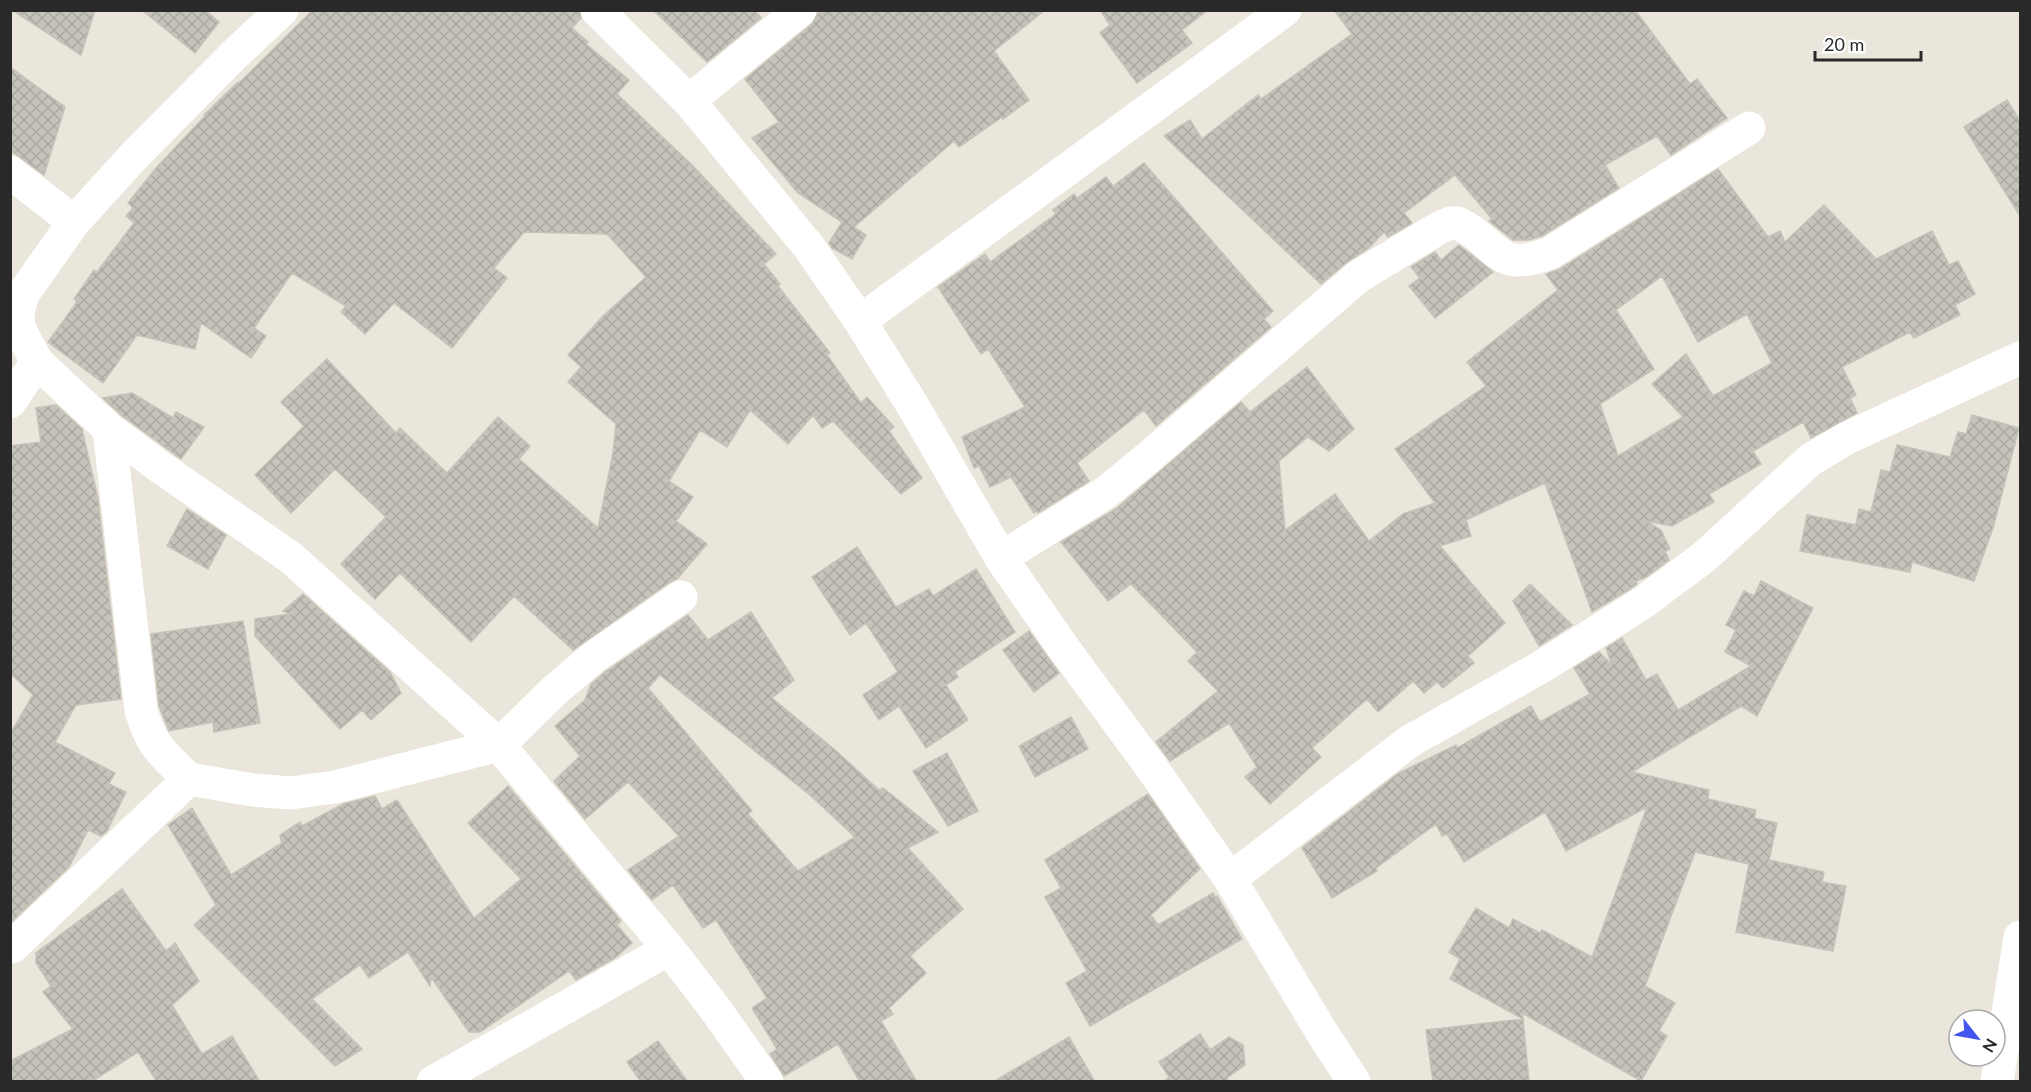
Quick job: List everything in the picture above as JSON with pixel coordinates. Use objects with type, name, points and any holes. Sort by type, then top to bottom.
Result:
[{"type":"street","points":[[282,10],[134,156],[74,222],[23,294],[18,312],[19,328],[37,362],[109,429],[160,467],[290,556],[499,745],[669,949],[767,1082]]},
{"type":"street","points":[[597,10],[689,101],[809,247],[860,321],[913,406],[1001,558],[1230,879],[1354,1082]]},
{"type":"street","points":[[689,101],[800,10]]},
{"type":"street","points":[[860,321],[1285,10]]},
{"type":"street","points":[[1001,558],[1105,493],[1359,276],[1440,228],[1450,223],[1458,223],[1505,258],[1519,262],[1533,260],[1550,253],[1749,128]]},
{"type":"street","points":[[10,172],[74,222]]},
{"type":"street","points":[[1230,879],[1410,741],[1541,667],[1641,604],[1704,557],[1810,460],[1847,438],[2020,358]]},
{"type":"street","points":[[10,402],[37,362]]},
{"type":"street","points":[[109,429],[141,710],[146,727],[156,746],[189,779],[253,790],[291,793],[335,787],[499,745],[555,690],[594,657],[681,597]]},
{"type":"street","points":[[12,947],[189,779]]},
{"type":"street","points":[[1997,1082],[2020,937]]},
{"type":"street","points":[[433,1082],[669,949]]},
{"type":"building","points":[[12,10],[95,10],[81,55]]},
{"type":"building","points":[[142,10],[205,10],[219,22],[195,53]]},
{"type":"building","points":[[313,10],[579,10],[581,18],[572,28],[588,42],[586,44],[629,80],[617,94],[692,165],[776,254],[764,264],[780,284],[778,286],[830,353],[827,355],[861,403],[867,397],[894,427],[889,431],[922,478],[901,494],[833,421],[822,428],[813,415],[788,444],[750,410],[727,447],[700,430],[669,481],[693,497],[676,521],[707,544],[677,579],[573,650],[514,596],[471,642],[400,573],[375,599],[341,564],[386,517],[335,469],[291,513],[255,475],[304,426],[281,402],[327,359],[396,433],[400,428],[447,473],[498,417],[530,446],[519,459],[598,528],[613,453],[616,424],[568,382],[581,367],[568,355],[602,317],[646,277],[607,234],[524,232],[494,268],[507,278],[452,348],[394,303],[365,334],[341,312],[346,306],[292,273],[254,328],[266,336],[251,358],[201,323],[195,349],[137,335],[103,383],[48,342],[77,302],[74,299],[94,270],[97,272],[134,223],[126,216],[133,208],[128,203],[204,115]]},
{"type":"building","points":[[653,10],[754,10],[761,18],[707,62]]},
{"type":"building","points":[[822,10],[1045,10],[994,51],[1029,100],[959,147],[954,141],[854,227],[866,235],[852,259],[832,248],[829,243],[842,222],[798,193],[752,138],[779,122],[745,79],[812,24]]},
{"type":"building","points":[[1100,10],[1208,10],[1182,30],[1192,43],[1137,83],[1100,33],[1110,25]]},
{"type":"building","points":[[1334,10],[1635,10],[1690,84],[1697,79],[1727,118],[1671,155],[1657,136],[1605,165],[1619,188],[1542,236],[1528,240],[1513,240],[1489,221],[1492,219],[1455,175],[1404,213],[1412,223],[1388,237],[1384,232],[1369,248],[1347,262],[1321,284],[1164,136],[1190,120],[1202,139],[1258,95],[1261,99],[1352,34]]},
{"type":"building","points":[[10,67],[65,107],[44,175],[10,150]]},
{"type":"building","points":[[2007,100],[2020,121],[2020,216],[1964,127]]},
{"type":"building","points":[[1144,163],[1273,311],[1264,319],[1271,327],[1156,426],[1144,410],[1077,463],[1089,481],[1038,513],[1037,511],[1034,513],[1011,477],[990,487],[979,466],[974,468],[962,437],[1025,407],[988,349],[981,354],[938,287],[985,254],[990,262],[1056,214],[1053,210],[1074,194],[1077,198],[1106,177],[1113,186]]},
{"type":"building","points":[[1718,169],[1768,237],[1780,231],[1785,242],[1824,205],[1876,259],[1932,231],[1949,265],[1958,261],[1975,294],[1955,305],[1960,315],[1914,338],[1910,332],[1842,367],[1856,395],[1850,398],[1857,413],[1811,438],[1803,422],[1753,451],[1761,464],[1709,494],[1714,502],[1672,526],[1646,521],[1661,530],[1670,549],[1665,551],[1669,560],[1646,577],[1636,581],[1637,584],[1630,589],[1592,612],[1545,483],[1466,520],[1471,536],[1440,546],[1505,623],[1468,656],[1474,663],[1443,688],[1437,682],[1424,693],[1413,681],[1378,712],[1367,699],[1312,748],[1321,757],[1270,804],[1245,777],[1257,767],[1229,723],[1170,761],[1156,742],[1218,691],[1188,661],[1197,652],[1131,584],[1108,601],[1061,542],[1117,508],[1241,402],[1250,412],[1307,367],[1354,429],[1329,451],[1308,437],[1279,461],[1285,530],[1335,494],[1369,541],[1403,514],[1435,503],[1395,449],[1486,386],[1467,362],[1558,290],[1546,274],[1560,269]],"holes":[[[1662,276],[1698,342],[1747,314],[1772,363],[1713,396],[1686,354],[1652,384],[1683,417],[1618,456],[1600,404],[1654,369],[1616,310]]]},
{"type":"building","points":[[1459,245],[1493,272],[1435,318],[1409,286],[1420,278],[1411,267],[1435,252],[1441,260]]},
{"type":"building","points":[[132,393],[173,418],[176,412],[204,427],[181,459],[121,415],[103,398]]},
{"type":"building","points":[[56,405],[82,429],[98,499],[121,699],[76,705],[55,742],[115,773],[109,784],[126,792],[107,831],[101,836],[88,830],[69,867],[10,923],[10,734],[33,695],[10,673],[10,446],[41,442],[36,408]]},
{"type":"building","points":[[1972,415],[2019,428],[1993,528],[1974,581],[1912,562],[1910,572],[1800,551],[1807,515],[1856,525],[1859,509],[1871,512],[1881,470],[1890,472],[1897,445],[1950,457],[1958,432],[1966,434]]},
{"type":"building","points":[[187,509],[226,535],[208,569],[167,546]]},
{"type":"building","points":[[857,547],[896,607],[929,589],[933,596],[976,569],[1015,632],[955,672],[958,677],[946,685],[968,720],[926,748],[899,706],[879,720],[863,695],[898,672],[866,623],[850,635],[812,577]]},
{"type":"building","points":[[1761,581],[1813,608],[1757,716],[1741,706],[1632,772],[1709,790],[1708,799],[1756,810],[1754,818],[1777,823],[1769,860],[1824,872],[1822,882],[1846,886],[1833,951],[1736,932],[1749,864],[1695,852],[1645,986],[1675,1003],[1659,1031],[1667,1036],[1641,1081],[1522,1013],[1523,1019],[1450,979],[1460,959],[1449,952],[1476,908],[1509,928],[1513,919],[1540,933],[1542,930],[1592,957],[1647,807],[1566,851],[1545,812],[1464,862],[1447,834],[1442,836],[1436,824],[1376,868],[1377,871],[1332,898],[1302,848],[1399,773],[1456,745],[1457,748],[1531,706],[1540,722],[1590,694],[1574,668],[1599,652],[1612,665],[1606,648],[1622,638],[1646,680],[1657,674],[1678,710],[1751,666],[1725,652],[1736,630],[1726,625],[1744,591],[1754,596]]},
{"type":"building","points":[[1530,584],[1572,625],[1539,646],[1513,601]]},
{"type":"building","points":[[303,594],[390,672],[401,693],[371,720],[362,710],[340,729],[255,636],[255,619],[290,614],[283,611]]},
{"type":"building","points":[[751,612],[794,680],[772,698],[879,790],[883,788],[938,832],[908,848],[963,909],[910,956],[926,973],[889,1008],[893,1014],[881,1021],[917,1082],[860,1082],[838,1044],[784,1076],[770,1054],[777,1049],[752,1008],[767,998],[716,920],[703,928],[673,885],[652,900],[628,870],[679,836],[628,782],[585,819],[554,781],[580,756],[555,726],[585,700],[591,684],[688,615],[708,640]],"holes":[[[660,675],[810,795],[855,837],[798,871],[748,814],[752,811],[648,688]]]},
{"type":"building","points":[[243,621],[260,723],[214,732],[213,722],[169,731],[159,706],[151,634]]},
{"type":"building","points":[[1029,631],[1059,673],[1034,692],[1003,650]]},
{"type":"building","points":[[1071,717],[1088,749],[1035,777],[1019,746]]},
{"type":"building","points":[[947,753],[978,811],[948,826],[913,771]]},
{"type":"building","points":[[508,786],[621,921],[617,925],[632,943],[615,958],[576,980],[569,971],[480,1032],[469,1032],[431,977],[430,986],[408,952],[369,978],[360,965],[312,999],[362,1049],[335,1066],[194,925],[216,905],[168,825],[192,808],[231,875],[282,843],[280,835],[300,822],[302,826],[343,804],[375,796],[382,809],[397,800],[474,918],[521,879],[468,823]]},
{"type":"building","points":[[1148,794],[1200,869],[1151,915],[1158,925],[1213,893],[1242,939],[1090,1026],[1066,983],[1087,971],[1045,897],[1061,888],[1045,860]]},
{"type":"building","points":[[122,889],[166,951],[175,943],[199,981],[172,1005],[202,1054],[232,1036],[260,1082],[157,1082],[138,1052],[91,1082],[10,1082],[10,1061],[73,1029],[43,992],[51,986],[36,963],[36,953]]},
{"type":"building","points":[[1523,1019],[1529,1082],[1433,1082],[1426,1030]]},
{"type":"building","points":[[1200,1034],[1210,1050],[1229,1037],[1243,1045],[1245,1065],[1227,1078],[1229,1082],[1163,1082],[1169,1077],[1159,1062]]},
{"type":"building","points":[[1069,1037],[1095,1082],[993,1082]]},
{"type":"building","points":[[658,1041],[688,1082],[641,1082],[627,1062]]}]
